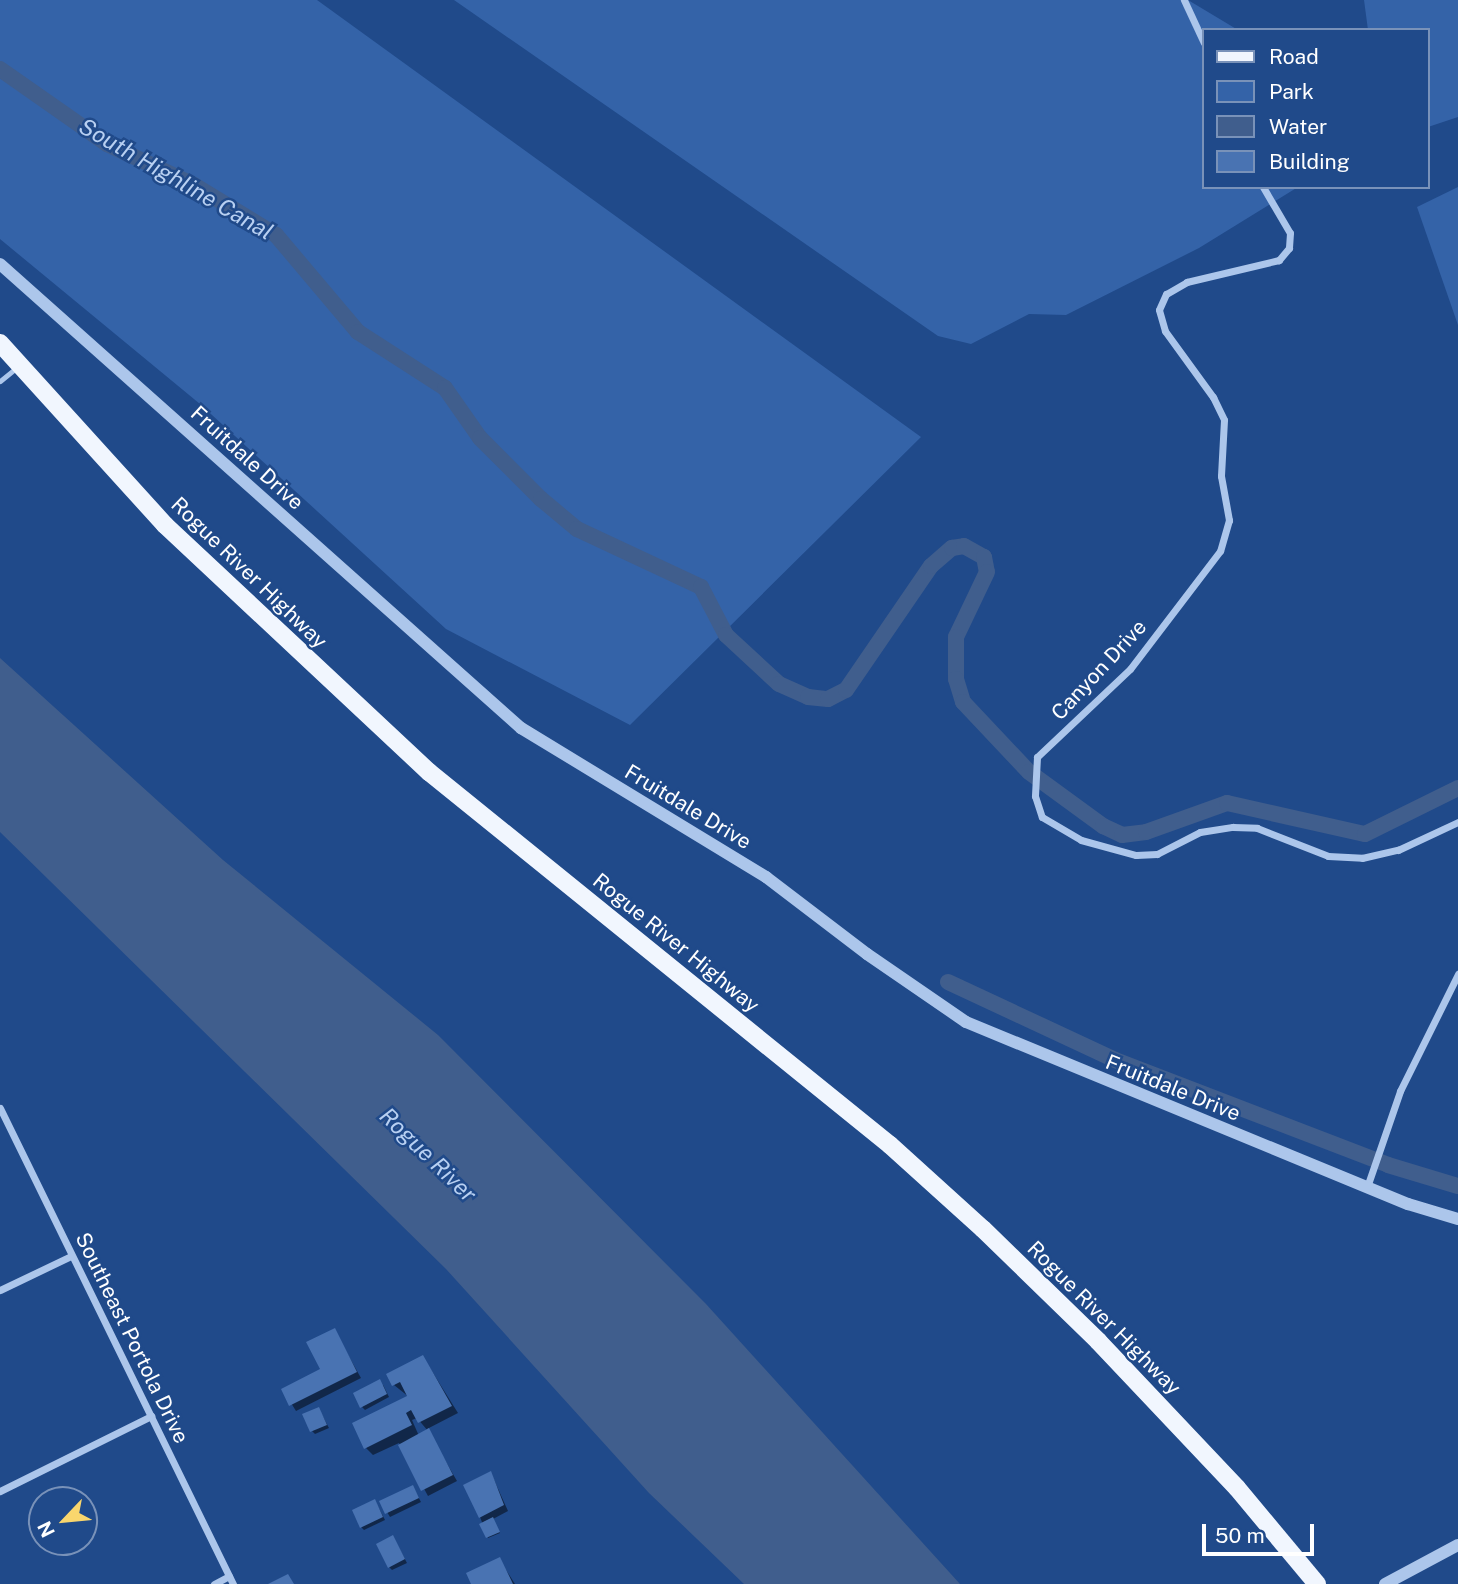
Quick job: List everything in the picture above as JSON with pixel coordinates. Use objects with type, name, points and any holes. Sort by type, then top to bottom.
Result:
[{"type":"main road","name":"Rogue River Highway","points":[[0,343],[165,525],[419,764],[890,1145],[983,1229],[1098,1341],[1200,1448],[1317,1584]]},
{"type":"street","points":[[1184,0],[1202,39]]},
{"type":"street","name":"Canyon Drive","points":[[1264,189],[1290,233],[1289,248],[1279,260],[1187,282],[1166,294],[1159,310],[1165,331],[1213,397],[1224,420],[1221,476],[1229,520],[1220,551],[1130,669],[1037,757],[1035,796],[1042,817],[1071,834],[1136,855],[1157,854],[1200,832],[1233,827],[1257,828],[1328,856],[1362,858],[1398,849],[1458,822]]},
{"type":"street","name":"Fruitdale Drive","points":[[0,264],[521,728],[766,877],[867,954],[966,1021],[1367,1187],[1458,1219]]},
{"type":"street","points":[[1367,1187],[1400,1091],[1458,974]]},
{"type":"street","name":"Southeast Portola Drive","points":[[0,1108],[231,1580]]},
{"type":"street","points":[[0,1290],[71,1256]]},
{"type":"street","points":[[0,1491],[151,1416]]},
{"type":"street","points":[[1385,1584],[1458,1545]]},
{"type":"street","points":[[214,1584],[231,1580]]},
{"type":"lane","points":[[0,381],[19,365]]},
{"type":"green space","points":[[0,0],[317,0],[921,437],[630,725],[446,629],[200,404],[0,239]]},
{"type":"green space","points":[[454,0],[1188,0],[1235,28],[1202,28],[1202,189],[1295,189],[1199,248],[1066,315],[1029,314],[971,344],[938,336]]},
{"type":"green space","points":[[1364,0],[1458,0],[1458,117],[1430,126],[1430,28],[1368,28]]},
{"type":"green space","points":[[1458,187],[1458,325],[1417,207]]},
{"type":"water","name":"Rogue River","points":[[0,658],[223,860],[438,1035],[706,1304],[960,1584],[744,1584],[649,1493],[446,1269],[0,832]]},
{"type":"building","points":[[335,1328],[357,1372],[289,1406],[281,1389],[320,1369],[306,1342]]},
{"type":"building","points":[[423,1355],[452,1406],[418,1423],[411,1410],[406,1413],[412,1425],[364,1449],[352,1423],[407,1396],[400,1382],[392,1386],[386,1374]]},
{"type":"building","points":[[380,1379],[387,1394],[360,1408],[353,1393]]},
{"type":"building","points":[[319,1407],[327,1425],[310,1432],[302,1414]]},
{"type":"building","points":[[429,1428],[453,1475],[421,1491],[398,1445]]},
{"type":"building","points":[[491,1471],[504,1505],[479,1518],[463,1485]]},
{"type":"building","points":[[413,1485],[419,1498],[385,1514],[379,1501]]},
{"type":"building","points":[[375,1499],[383,1517],[360,1528],[352,1510]]},
{"type":"building","points":[[493,1517],[500,1532],[486,1538],[479,1524]]},
{"type":"building","points":[[393,1535],[405,1559],[388,1568],[376,1544]]},
{"type":"building","points":[[500,1557],[513,1584],[471,1584],[466,1573]]},
{"type":"building","points":[[288,1574],[294,1584],[268,1584]]},
{"type":"waterway","name":"South Highline Canal","points":[[0,69],[107,144],[194,185],[276,235],[358,332],[445,388],[480,438],[541,499],[577,529],[701,587],[726,635],[779,684],[808,697],[828,699],[846,690],[931,566],[952,548],[964,546],[984,557],[987,572],[956,637],[956,679],[963,702],[1029,772],[1103,826],[1122,835],[1146,832],[1227,803],[1365,834],[1458,788]]},
{"type":"waterway","points":[[948,982],[1115,1060],[1388,1165],[1458,1186]]}]
